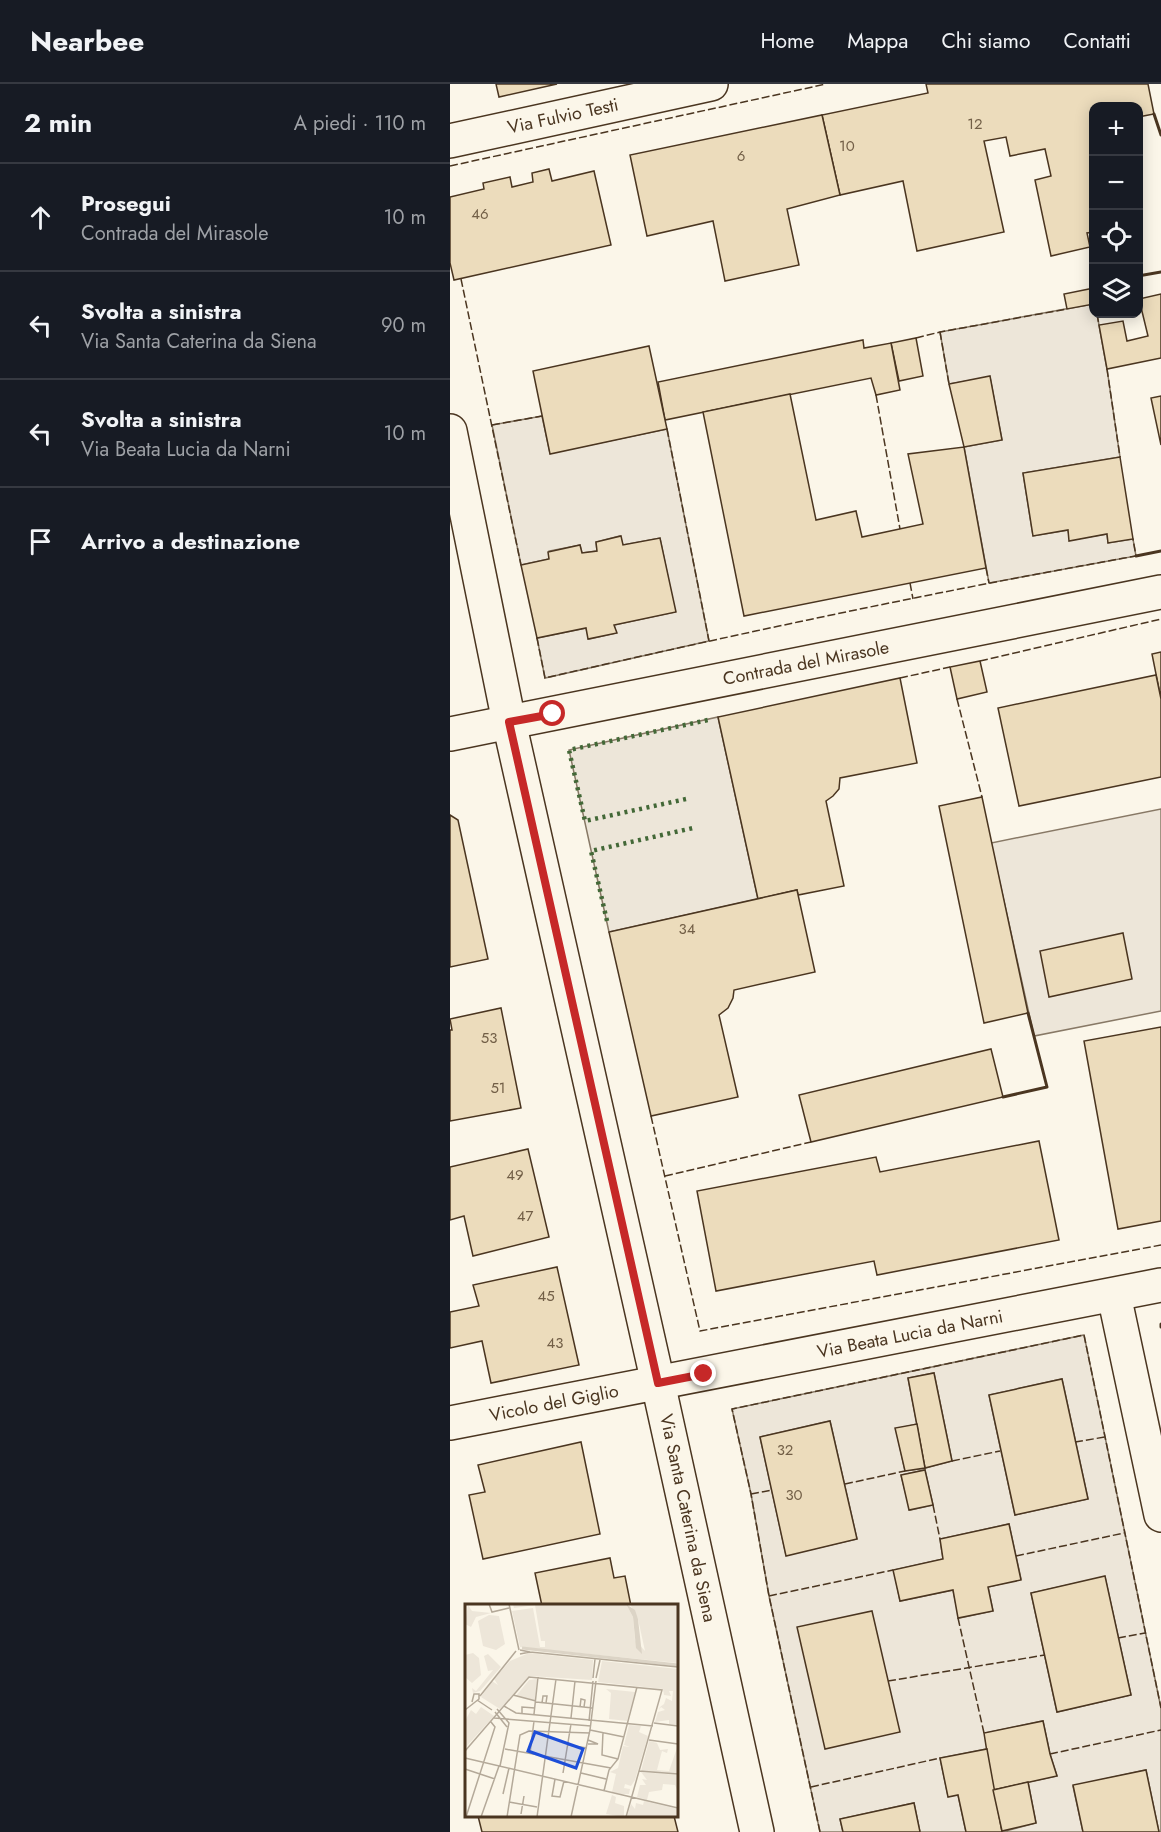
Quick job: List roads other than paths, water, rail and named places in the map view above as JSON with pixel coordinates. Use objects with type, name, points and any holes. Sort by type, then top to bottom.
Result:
[{"type":"street","name":"Via Fulvio Testi","points":[[450,141],[711,84]]},
{"type":"street","name":"Via Santa Caterina da Siena","points":[[450,431],[509,722],[757,1832]]},
{"type":"street","name":"Contrada del Mirasole","points":[[450,734],[1161,592]]},
{"type":"street","name":"Via Beata Lucia da Narni","points":[[658,1383],[1161,1285]]},
{"type":"street","points":[[1114,1295],[1161,1515]]},
{"type":"street","name":"Vicolo del Giglio","points":[[450,1423],[658,1383]]}]
